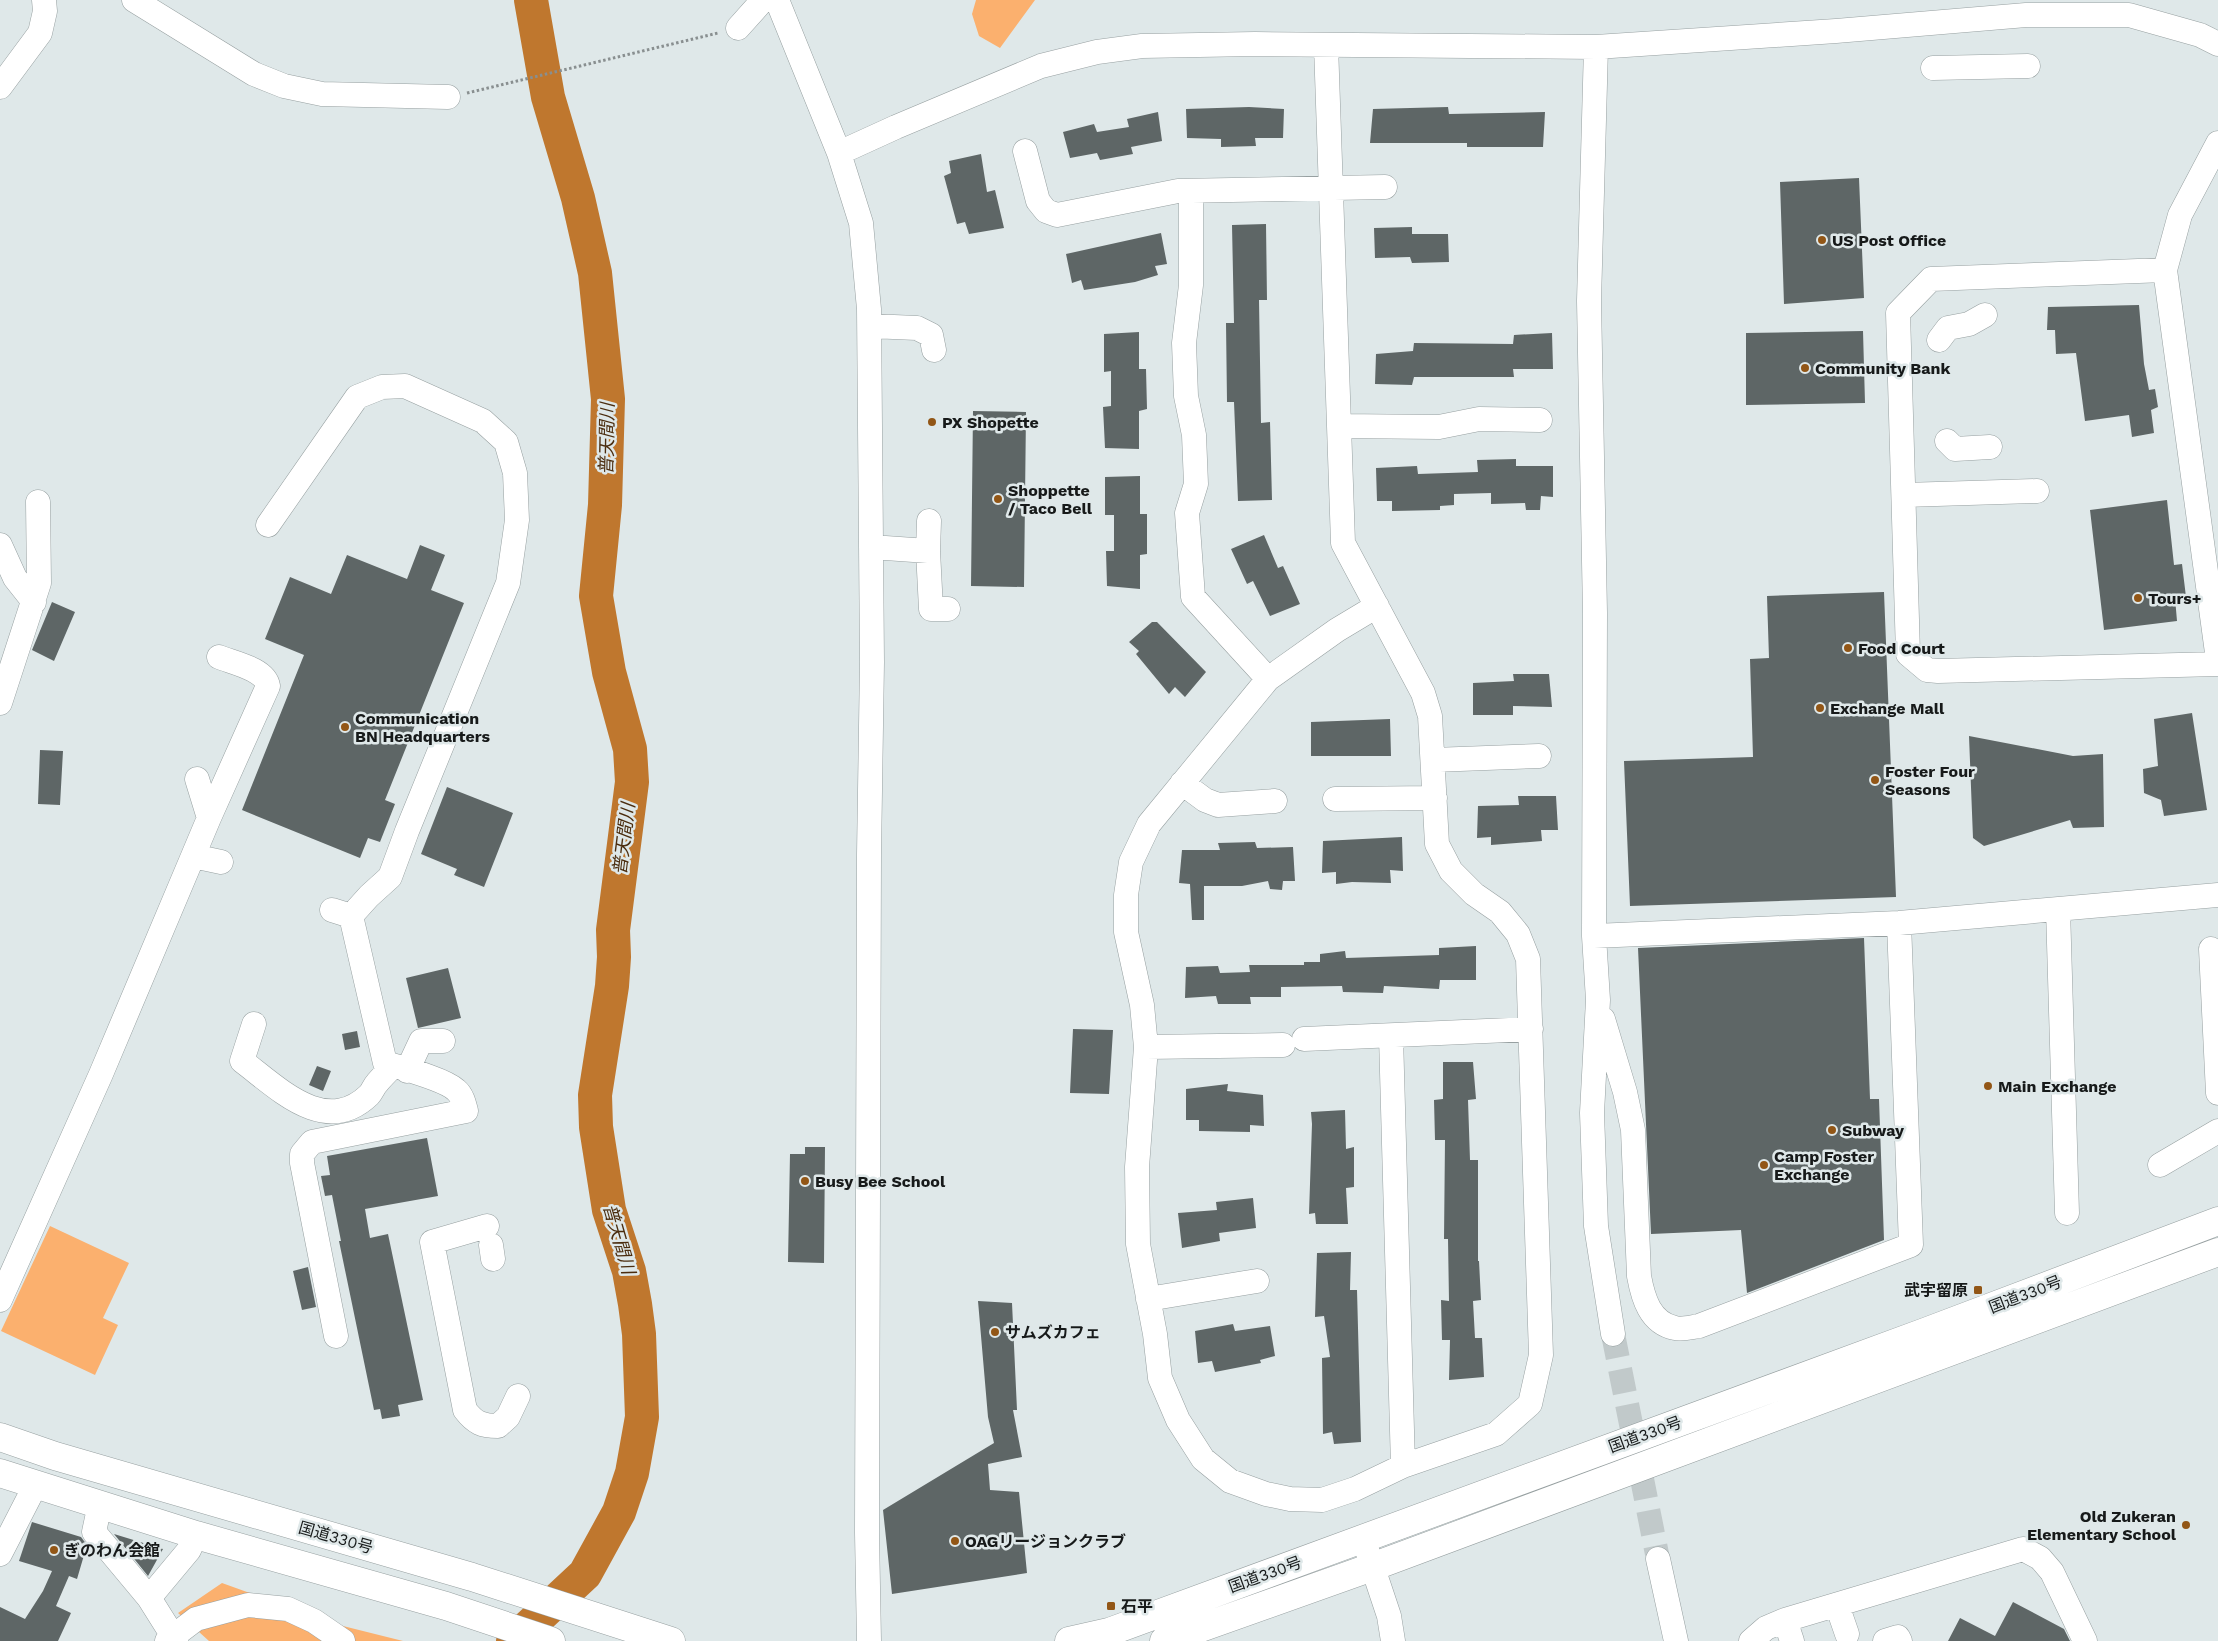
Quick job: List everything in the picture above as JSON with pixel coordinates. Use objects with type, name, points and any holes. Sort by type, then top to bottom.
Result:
[{"type":"highway","name":"国道330号","points":[[1070,1641],[1109,1632],[1925,1332],[2218,1221]]},
{"type":"highway","name":"国道330号","points":[[1164,1641],[1372,1567],[2218,1252]]},
{"type":"highway","name":"国道330号","points":[[0,1437],[54,1456],[472,1577],[671,1641]]},
{"type":"highway","points":[[0,1473],[196,1535],[446,1606],[550,1641]]},
{"type":"street","points":[[0,87],[40,33],[45,11],[44,0]]},
{"type":"street","points":[[134,0],[254,74],[284,86],[322,94],[448,97]]},
{"type":"street","points":[[738,28],[763,0]]},
{"type":"street","points":[[777,0],[839,153],[861,223],[870,326],[871,547],[867,1373],[869,1641]]},
{"type":"street","points":[[839,153],[896,126],[1042,66],[1097,52],[1142,46],[1596,47],[1826,32],[2026,15],[2128,15],[2200,35],[2218,44]]},
{"type":"street","points":[[1326,45],[1343,543],[1377,606],[1423,693],[1430,716],[1437,844],[1451,871],[1474,894],[1500,912],[1518,934],[1528,959],[1541,1355],[1530,1404],[1496,1434],[1403,1466],[1355,1490],[1322,1500],[1290,1499],[1266,1494],[1230,1481],[1203,1459],[1178,1420],[1160,1378],[1138,1244],[1137,1167],[1146,1047],[1142,1005],[1126,932],[1126,895],[1131,862],[1149,824],[1268,679],[1337,630],[1377,606]]},
{"type":"street","points":[[1596,47],[1589,301],[1595,614],[1594,936],[1598,1000],[1592,1113],[1596,1226],[1613,1334]]},
{"type":"street","points":[[1933,68],[2028,66]]},
{"type":"street","points":[[2165,270],[1931,279],[1898,313],[1908,654],[1927,670],[2218,662],[2165,270],[2180,215],[2218,143]]},
{"type":"street","points":[[1025,151],[1038,201],[1046,211],[1057,215],[1178,191],[1385,187]]},
{"type":"street","points":[[1191,192],[1191,285],[1184,343],[1186,396],[1194,435],[1196,484],[1187,513],[1193,597],[1268,679]]},
{"type":"street","points":[[1939,340],[1948,328],[1969,324],[1985,315]]},
{"type":"street","points":[[870,326],[917,328],[931,335],[934,350]]},
{"type":"street","points":[[268,525],[357,397],[382,386],[405,386],[483,421],[506,442],[515,473],[517,520],[508,583],[414,812],[390,877],[369,896],[342,913],[385,1063],[456,1090],[463,1101],[466,1111],[312,1142],[302,1154],[302,1163],[336,1336]]},
{"type":"street","points":[[1339,426],[1439,427],[1479,419],[1540,420]]},
{"type":"street","points":[[1947,441],[1955,449],[1990,447]]},
{"type":"street","points":[[1904,495],[2036,491]]},
{"type":"street","points":[[0,703],[39,583],[38,502]]},
{"type":"street","points":[[929,521],[928,551],[931,608],[948,609]]},
{"type":"street","points":[[0,544],[15,578],[34,602]]},
{"type":"street","points":[[871,547],[928,551]]},
{"type":"street","points":[[0,1300],[101,1074],[209,818],[268,686],[262,674],[219,657]]},
{"type":"street","points":[[1433,760],[1540,756]]},
{"type":"street","points":[[197,779],[209,818]]},
{"type":"street","points":[[1182,783],[1205,800],[1218,805],[1275,801]]},
{"type":"street","points":[[1335,800],[1435,798]]},
{"type":"street","points":[[193,856],[221,862]]},
{"type":"street","points":[[1594,936],[1900,923],[2218,895]]},
{"type":"street","points":[[2058,909],[2067,1213]]},
{"type":"street","points":[[1598,1000],[1625,1092],[1633,1130],[1638,1276],[1642,1293],[1651,1314],[1661,1323],[1677,1329],[1700,1326],[1911,1245],[1900,923]]},
{"type":"street","points":[[2211,949],[2218,1092]]},
{"type":"street","points":[[254,1024],[242,1062],[298,1104],[331,1113],[346,1109],[370,1095],[377,1083],[400,1068],[421,1041],[443,1041]]},
{"type":"street","points":[[1146,1047],[1293,1042],[1530,1029]]},
{"type":"street","points":[[1391,1036],[1403,1466]]},
{"type":"street","points":[[2160,1165],[2218,1131]]},
{"type":"street","points":[[490,1243],[432,1242],[465,1410],[474,1422],[487,1426],[498,1426],[508,1417],[518,1396]]},
{"type":"street","points":[[1148,1299],[1257,1281]]},
{"type":"street","points":[[0,1554],[36,1484]]},
{"type":"street","points":[[100,1504],[94,1532],[149,1598],[172,1639],[196,1619],[248,1605],[288,1609],[314,1621],[343,1641]]},
{"type":"street","points":[[149,1598],[190,1550],[196,1535]]},
{"type":"street","points":[[1363,1538],[1389,1616],[1393,1641]]},
{"type":"street","points":[[1751,1641],[1766,1628],[1789,1631],[1838,1605],[2023,1549],[2040,1558],[2052,1572],[2085,1641]]},
{"type":"street","points":[[1658,1559],[1676,1641]]},
{"type":"street","points":[[1838,1605],[1847,1634]]},
{"type":"street","points":[[1884,1641],[1898,1637],[1900,1641]]},
{"type":"path","points":[[448,97],[738,28]]},
{"type":"shaded area","points":[[976,0],[1035,0],[1000,48],[979,36],[972,14]]},
{"type":"shaded area","points":[[50,1226],[129,1263],[103,1318],[118,1325],[95,1375],[1,1331]]},
{"type":"shaded area","points":[[222,1583],[339,1625],[403,1641],[209,1641],[178,1613]]},
{"type":"building","points":[[1249,107],[1284,109],[1283,138],[1255,138],[1256,146],[1221,147],[1221,139],[1187,138],[1186,109]]},
{"type":"building","points":[[1448,107],[1449,114],[1545,112],[1543,147],[1467,147],[1467,143],[1370,143],[1373,109]]},
{"type":"building","points":[[1158,112],[1162,141],[1131,147],[1133,154],[1100,160],[1097,153],[1070,158],[1063,132],[1094,124],[1097,132],[1129,127],[1127,119]]},
{"type":"building","points":[[981,154],[987,192],[995,190],[1004,228],[969,234],[965,222],[957,224],[944,176],[951,173],[949,161]]},
{"type":"building","name":"US Post Office","points":[[1859,178],[1864,298],[1784,304],[1780,182]]},
{"type":"building","points":[[1266,224],[1267,300],[1259,300],[1261,423],[1270,422],[1272,500],[1238,501],[1234,402],[1227,402],[1226,323],[1234,323],[1232,225]]},
{"type":"building","points":[[1412,227],[1412,234],[1448,234],[1449,262],[1412,263],[1410,257],[1375,258],[1374,228]]},
{"type":"building","points":[[1161,233],[1167,264],[1155,266],[1158,275],[1135,282],[1084,290],[1081,280],[1072,283],[1066,254]]},
{"type":"building","points":[[2139,305],[2144,364],[2149,390],[2155,389],[2158,407],[2151,410],[2154,433],[2132,437],[2129,415],[2085,421],[2076,353],[2056,354],[2055,330],[2047,330],[2048,307]]},
{"type":"building","name":"Community Bank","points":[[1863,331],[1865,403],[1746,405],[1746,333]]},
{"type":"building","points":[[1139,332],[1139,369],[1146,369],[1147,409],[1139,411],[1139,449],[1105,448],[1103,407],[1111,406],[1111,371],[1104,372],[1104,334]]},
{"type":"building","points":[[1552,333],[1553,369],[1513,369],[1514,377],[1414,377],[1412,385],[1375,384],[1376,354],[1413,351],[1414,343],[1513,344],[1514,335]]},
{"type":"building","name":"Shoppette / Taco Bell","points":[[973,411],[1026,412],[1024,587],[971,586]]},
{"type":"building","points":[[1516,459],[1516,466],[1553,466],[1553,497],[1541,496],[1540,510],[1526,510],[1525,503],[1491,504],[1491,493],[1454,494],[1454,505],[1440,506],[1440,510],[1392,511],[1392,501],[1377,501],[1376,468],[1417,466],[1418,474],[1478,472],[1477,460]]},
{"type":"building","points":[[1140,476],[1140,514],[1147,514],[1147,554],[1140,555],[1140,589],[1107,586],[1106,551],[1114,551],[1114,515],[1105,515],[1105,477]]},
{"type":"building","points":[[2167,500],[2174,565],[2182,564],[2186,597],[2175,598],[2177,621],[2104,630],[2090,510]]},
{"type":"building","points":[[1264,535],[1278,568],[1283,566],[1300,604],[1270,616],[1253,581],[1247,584],[1231,549]]},
{"type":"building","name":"Communication BN Headquarters","points":[[420,545],[445,555],[431,590],[464,603],[385,800],[395,804],[380,842],[368,838],[360,858],[242,810],[304,655],[265,639],[290,577],[331,594],[347,555],[407,579]]},
{"type":"building","name":"Exchange Mall","points":[[1884,592],[1896,897],[1630,906],[1624,761],[1753,757],[1750,659],[1769,658],[1767,596]]},
{"type":"building","points":[[52,602],[75,612],[54,661],[32,650]]},
{"type":"building","points":[[1152,622],[1157,622],[1206,672],[1185,697],[1175,687],[1169,694],[1136,654],[1139,651],[1129,642]]},
{"type":"building","points":[[1513,674],[1549,674],[1552,707],[1513,706],[1513,715],[1473,715],[1473,683],[1514,681]]},
{"type":"building","points":[[2192,713],[2207,810],[2164,816],[2161,800],[2144,793],[2143,769],[2158,766],[2154,719]]},
{"type":"building","points":[[1390,719],[1391,756],[1311,756],[1311,722]]},
{"type":"building","points":[[1969,736],[2073,756],[2103,754],[2104,827],[2073,828],[2070,820],[1984,846],[1973,838]]},
{"type":"building","points":[[40,750],[63,751],[60,805],[38,804]]},
{"type":"building","points":[[447,787],[513,813],[484,887],[454,875],[457,869],[421,854]]},
{"type":"building","points":[[1518,796],[1556,796],[1558,830],[1541,830],[1542,841],[1491,845],[1491,837],[1477,838],[1478,806],[1519,805]]},
{"type":"building","points":[[1402,837],[1403,871],[1390,870],[1391,883],[1352,882],[1336,884],[1336,872],[1322,873],[1323,841]]},
{"type":"building","points":[[1255,842],[1257,848],[1293,847],[1295,881],[1283,881],[1282,890],[1270,889],[1268,881],[1242,886],[1204,886],[1204,920],[1192,920],[1190,884],[1179,883],[1182,850],[1220,850],[1218,843]]},
{"type":"building","name":"Camp Foster Exchange","points":[[1864,938],[1870,1099],[1879,1099],[1884,1240],[1747,1293],[1741,1230],[1651,1234],[1638,948]]},
{"type":"building","points":[[1476,946],[1476,980],[1440,980],[1439,989],[1384,986],[1383,993],[1343,992],[1342,986],[1281,987],[1281,997],[1250,997],[1251,1004],[1218,1004],[1216,996],[1185,998],[1186,967],[1218,966],[1220,973],[1250,972],[1249,965],[1304,965],[1304,962],[1320,962],[1320,954],[1345,951],[1346,958],[1439,955],[1439,948]]},
{"type":"building","points":[[448,968],[461,1018],[418,1028],[406,978]]},
{"type":"building","points":[[1073,1029],[1113,1030],[1109,1094],[1070,1093]]},
{"type":"building","points":[[357,1031],[360,1047],[345,1050],[342,1034]]},
{"type":"building","points":[[1443,1062],[1473,1062],[1476,1099],[1468,1100],[1470,1160],[1478,1160],[1478,1261],[1481,1300],[1473,1301],[1475,1338],[1482,1338],[1484,1377],[1449,1380],[1450,1340],[1442,1340],[1441,1300],[1449,1301],[1448,1239],[1444,1239],[1445,1140],[1435,1140],[1434,1100],[1443,1099]]},
{"type":"building","points":[[317,1066],[331,1071],[323,1091],[309,1085]]},
{"type":"building","points":[[1228,1084],[1227,1091],[1263,1095],[1264,1126],[1250,1125],[1250,1132],[1199,1131],[1199,1120],[1186,1120],[1186,1089]]},
{"type":"building","points":[[1345,1110],[1346,1149],[1354,1147],[1354,1187],[1346,1188],[1348,1224],[1316,1224],[1315,1213],[1309,1214],[1311,1112]]},
{"type":"building","points":[[427,1138],[438,1196],[365,1209],[370,1238],[388,1234],[423,1400],[398,1405],[400,1416],[382,1419],[380,1409],[374,1410],[339,1241],[341,1241],[332,1195],[325,1196],[321,1176],[330,1175],[327,1156]]},
{"type":"building","points":[[805,1147],[825,1147],[824,1263],[788,1262],[790,1154],[805,1154]]},
{"type":"building","points":[[1253,1198],[1256,1228],[1219,1233],[1220,1241],[1182,1248],[1178,1213],[1217,1210],[1216,1202]]},
{"type":"building","points":[[1351,1252],[1350,1290],[1357,1290],[1361,1442],[1334,1444],[1332,1432],[1323,1434],[1322,1358],[1330,1357],[1324,1316],[1315,1317],[1317,1253]]},
{"type":"building","points":[[308,1267],[316,1307],[302,1310],[293,1271]]},
{"type":"building","name":"OAGリージョンクラブ","points":[[978,1301],[1012,1303],[1017,1410],[1013,1410],[1022,1457],[988,1464],[990,1490],[1019,1492],[1027,1573],[892,1594],[883,1510],[994,1443],[988,1417]]},
{"type":"building","points":[[1233,1324],[1235,1331],[1270,1326],[1275,1356],[1260,1360],[1261,1363],[1215,1372],[1212,1361],[1198,1363],[1195,1331]]},
{"type":"building","points":[[32,1522],[81,1537],[87,1545],[77,1579],[69,1576],[56,1606],[71,1613],[58,1641],[0,1641],[0,1607],[25,1619],[43,1591],[52,1571],[19,1561]]},
{"type":"building","points":[[114,1534],[163,1549],[148,1576]]},
{"type":"building","points":[[2013,1602],[2064,1629],[2070,1641],[1948,1641],[1960,1618],[1995,1636]]},
{"type":"waterway","name":"普天間川","points":[[513,1641],[585,1574],[619,1512],[632,1473],[642,1417],[639,1334],[635,1304],[629,1271],[609,1210],[596,1127],[595,1095],[612,986],[613,930],[632,782],[630,749],[609,672],[596,596],[605,505],[608,399],[595,273],[578,198],[548,97],[531,0]]},
{"type":"tunnel","points":[[1613,1334],[1658,1559]]},
{"type":"place","name":"US Post Office","points":[[1822,240]]},
{"type":"place","name":"Community Bank","points":[[1805,368]]},
{"type":"place","name":"PX Shopette","points":[[932,422]]},
{"type":"place","name":"Shoppette / Taco Bell","points":[[998,499]]},
{"type":"place","name":"Tours+","points":[[2138,598]]},
{"type":"place","name":"Food Court","points":[[1848,648]]},
{"type":"place","name":"Exchange Mall","points":[[1820,708]]},
{"type":"place","name":"Communication BN Headquarters","points":[[345,727]]},
{"type":"place","name":"Foster Four Seasons","points":[[1875,780]]},
{"type":"place","name":"Main Exchange","points":[[1988,1086]]},
{"type":"place","name":"Subway","points":[[1832,1130]]},
{"type":"place","name":"Camp Foster Exchange","points":[[1764,1165]]},
{"type":"place","name":"Busy Bee School","points":[[805,1181]]},
{"type":"place","name":"武宇留原","points":[[1978,1290]]},
{"type":"place","name":"サムズカフェ","points":[[995,1332]]},
{"type":"place","name":"Old Zukeran Elementary School","points":[[2186,1525]]},
{"type":"place","name":"OAGリージョンクラブ","points":[[955,1541]]},
{"type":"place","name":"ぎのわん会館","points":[[54,1550]]},
{"type":"place","name":"石平","points":[[1111,1606]]}]
